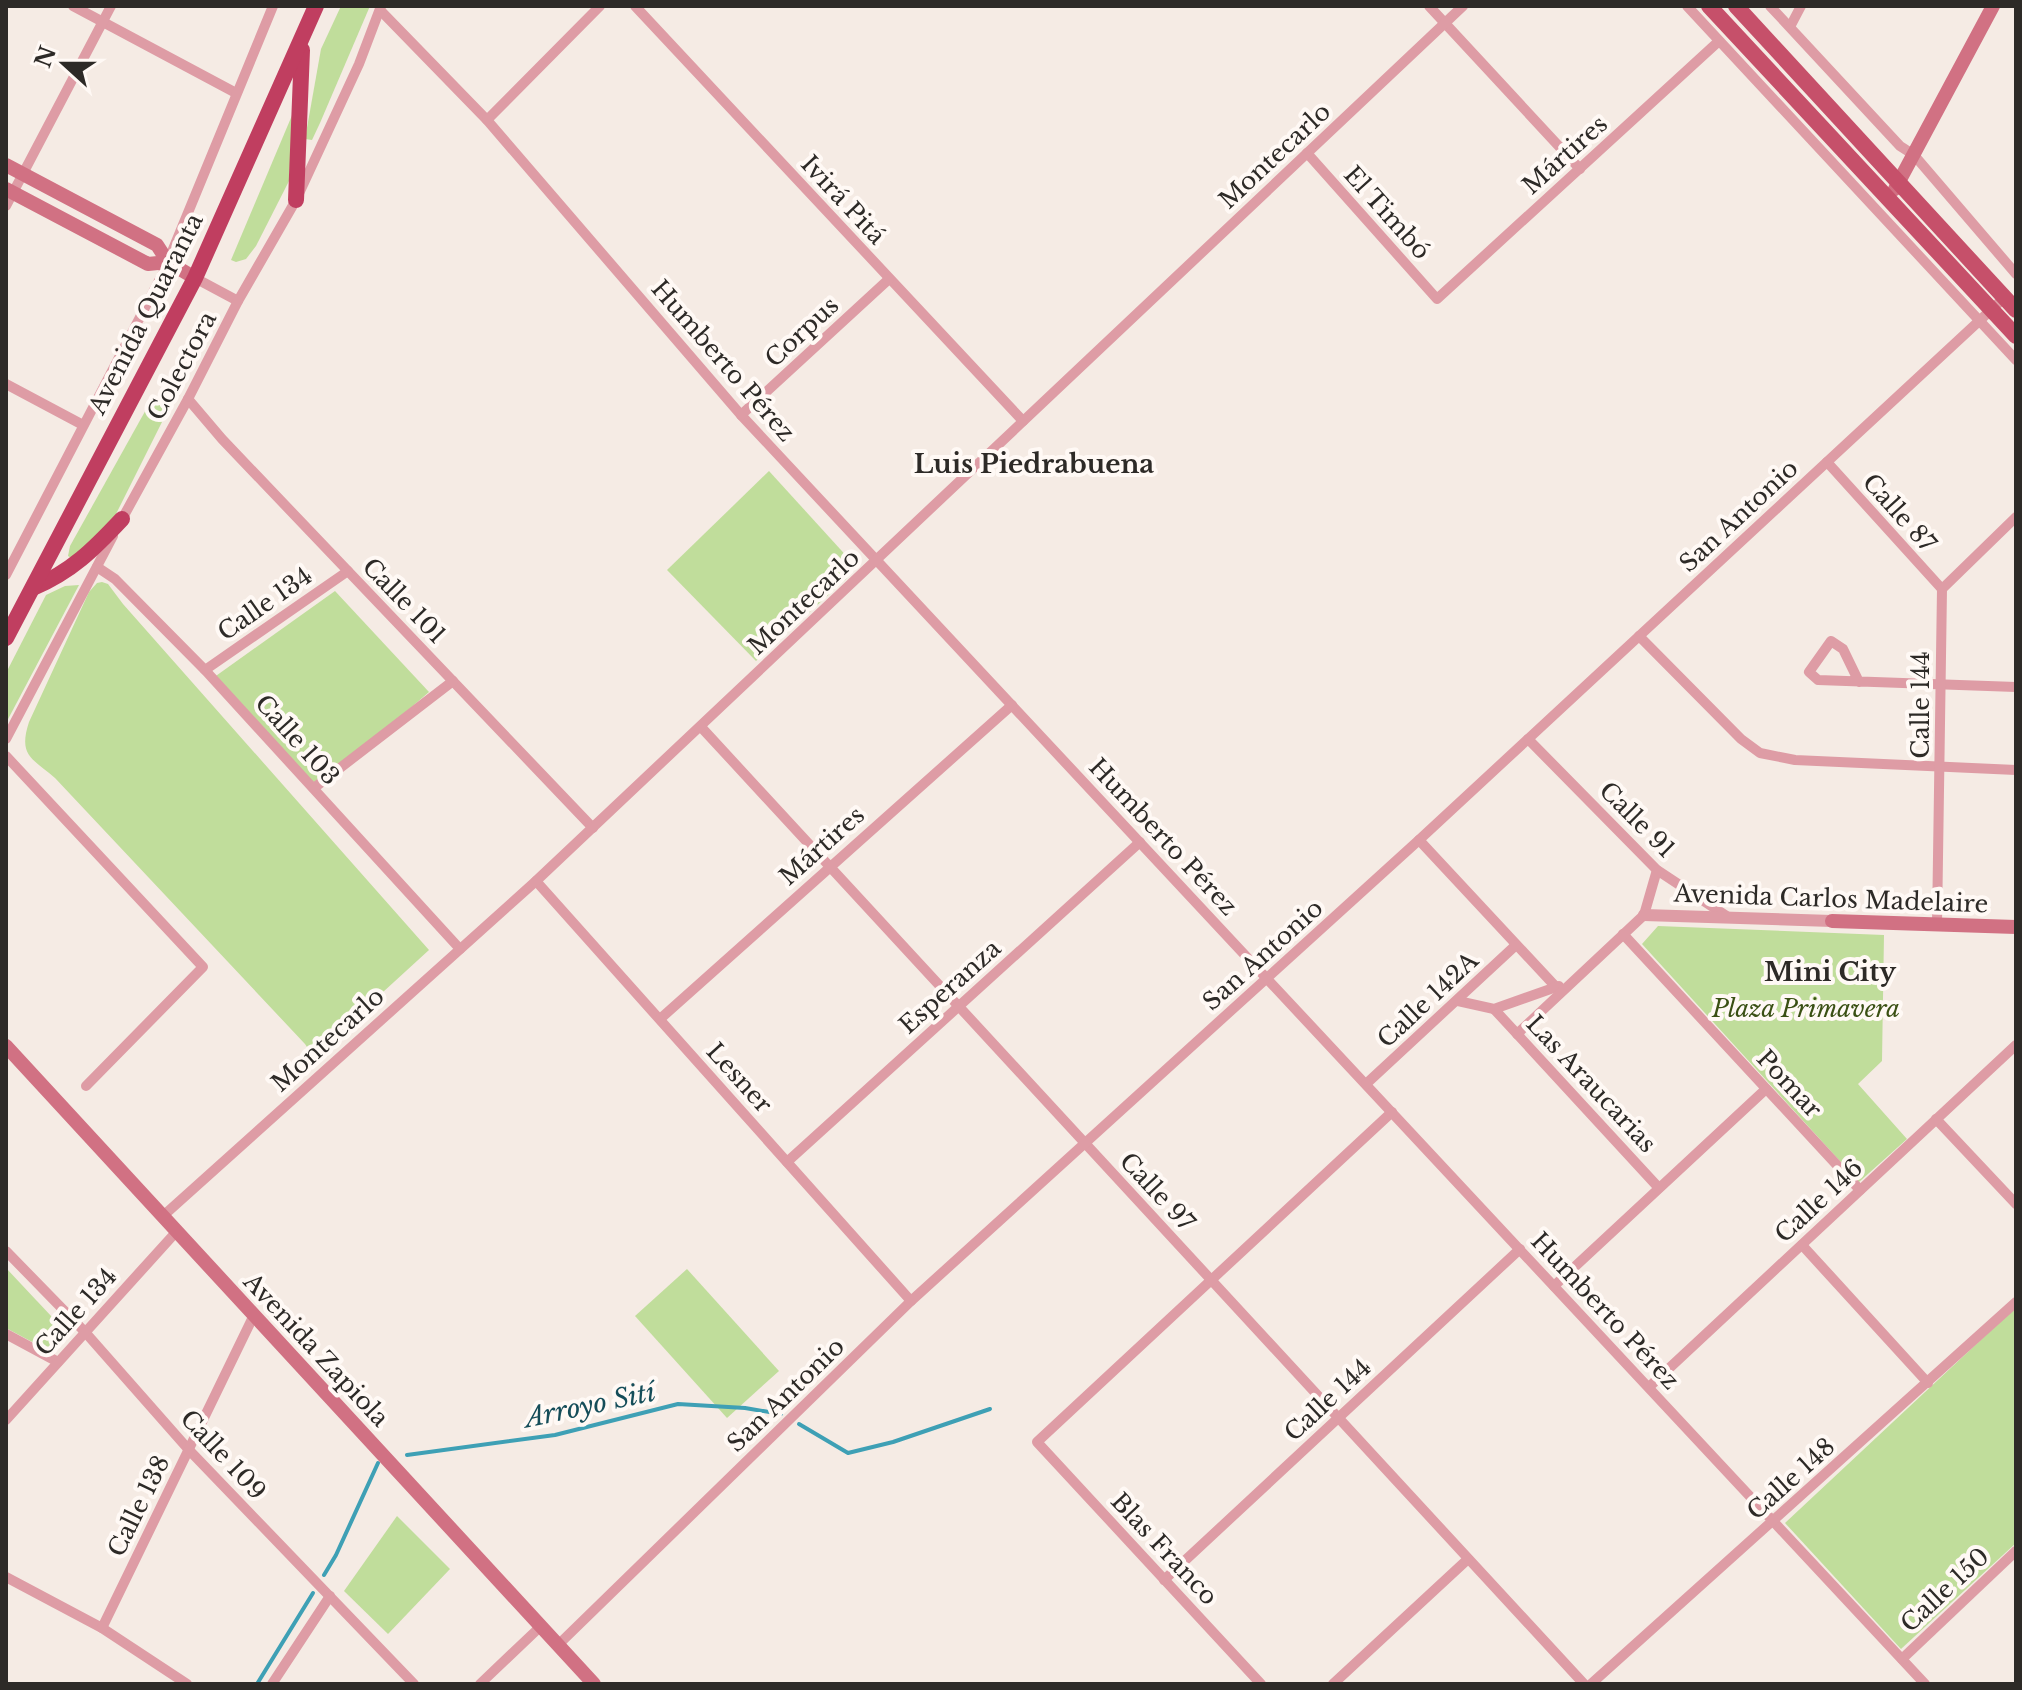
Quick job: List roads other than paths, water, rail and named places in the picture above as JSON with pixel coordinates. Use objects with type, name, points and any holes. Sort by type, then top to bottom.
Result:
[{"type":"highway","name":"Avenida Quaranta","points":[[8,630],[195,278],[316,6]]},
{"type":"highway","points":[[296,200],[302,40]]},
{"type":"highway","points":[[33,588],[58,577],[82,561],[122,519]]},
{"type":"main road","points":[[1709,6],[1889,201],[1998,308]]},
{"type":"main road","points":[[1736,6],[1899,182],[1998,308],[2016,336]]},
{"type":"main road","points":[[1889,201],[1993,6]]},
{"type":"main road","points":[[6,165],[157,245],[168,262],[195,278]]},
{"type":"main road","points":[[8,196],[148,264],[168,262]]},
{"type":"main road","name":"Avenida Carlos Madelaire","points":[[1832,921],[2016,927]]},
{"type":"main road","name":"Avenida Zapiola","points":[[6,1046],[594,1684]]},
{"type":"street","points":[[73,6],[236,93]]},
{"type":"street","points":[[8,196],[23,174],[111,6]]},
{"type":"street","points":[[6,575],[168,262],[273,6]]},
{"type":"street","points":[[487,120],[600,6]]},
{"type":"street","name":"Ivirá Pitá","points":[[635,6],[1023,421]]},
{"type":"street","points":[[1429,6],[1580,169]]},
{"type":"street","name":"Montecarlo","points":[[163,1216],[593,828],[1463,6]]},
{"type":"street","points":[[1687,6],[1893,225],[1998,308],[2016,360]]},
{"type":"street","points":[[1770,6],[1791,25],[1900,146],[1914,155],[2016,274]]},
{"type":"street","points":[[1791,25],[1801,6]]},
{"type":"street","name":"Humberto Pérez","points":[[380,8],[487,120],[741,415],[1925,1684]]},
{"type":"street","name":"Colectora","points":[[6,739],[238,301],[296,200],[359,64],[380,8]]},
{"type":"street","name":"Mártires","points":[[1437,299],[1719,41]]},
{"type":"street","name":"El Timbó","points":[[1307,153],[1437,299]]},
{"type":"street","points":[[195,278],[238,301]]},
{"type":"street","name":"Corpus","points":[[741,415],[889,279]]},
{"type":"street","name":"San Antonio","points":[[558,1645],[911,1301],[1998,308]]},
{"type":"street","points":[[6,384],[83,425]]},
{"type":"street","name":"Calle 101","points":[[188,399],[593,828]]},
{"type":"street","name":"Calle 87","points":[[1827,462],[1942,589]]},
{"type":"street","points":[[1942,589],[2016,517]]},
{"type":"street","name":"Calle 103","points":[[97,567],[115,579],[205,670],[460,949]]},
{"type":"street","name":"Calle 134","points":[[205,670],[348,571]]},
{"type":"street","name":"Calle 144","points":[[1937,924],[1942,589]]},
{"type":"street","points":[[1639,636],[1741,739],[1760,753],[1795,760],[2016,770]]},
{"type":"street","points":[[1859,682],[1843,649],[1831,641],[1809,672],[1818,680],[1859,682],[2016,687]]},
{"type":"street","points":[[314,788],[453,681]]},
{"type":"street","name":"Mártires","points":[[660,1019],[1012,705]]},
{"type":"street","name":"Calle 97","points":[[701,727],[1584,1684]]},
{"type":"street","name":"Calle 91","points":[[1528,739],[1657,870],[1728,917]]},
{"type":"street","points":[[6,756],[203,967],[86,1086]]},
{"type":"street","name":"Las Araucarias","points":[[1419,840],[1556,987]]},
{"type":"street","name":"Esperanza","points":[[787,1162],[1140,842]]},
{"type":"street","points":[[1517,1034],[1644,915],[1657,870]]},
{"type":"street","name":"Lesner","points":[[536,881],[911,1301]]},
{"type":"street","name":"Avenida Carlos Madelaire","points":[[1644,915],[1832,921]]},
{"type":"street","name":"Pomar","points":[[1623,934],[1860,1190]]},
{"type":"street","name":"Calle 142A","points":[[1366,1084],[1516,945]]},
{"type":"street","points":[[1458,1001],[1494,1009],[1574,980]]},
{"type":"street","name":"Las Araucarias","points":[[1494,1009],[1658,1187]]},
{"type":"street","name":"Calle 146","points":[[1649,1387],[2016,1045]]},
{"type":"street","points":[[1554,1286],[1766,1089]]},
{"type":"street","points":[[1211,1280],[1392,1112]]},
{"type":"street","points":[[1936,1119],[2016,1204]]},
{"type":"street","name":"Calle 134","points":[[6,1420],[177,1231]]},
{"type":"street","points":[[1802,1245],[1928,1383]]},
{"type":"street","name":"Calle 144","points":[[1164,1580],[1520,1249]]},
{"type":"street","name":"Calle 109","points":[[6,1251],[85,1332],[189,1450],[414,1684]]},
{"type":"street","name":"Blas Franco","points":[[1211,1280],[1037,1442],[1261,1684]]},
{"type":"street","name":"Calle 148","points":[[1591,1684],[2016,1302]]},
{"type":"street","name":"Calle 138","points":[[102,1628],[254,1315]]},
{"type":"street","points":[[2000,1316],[2016,1319]]},
{"type":"street","points":[[6,1334],[58,1362]]},
{"type":"street","name":"Calle 150","points":[[1902,1659],[2016,1551]]},
{"type":"street","points":[[1333,1684],[1468,1559]]},
{"type":"street","points":[[6,1577],[102,1628],[187,1684]]},
{"type":"street","points":[[272,1684],[330,1596]]},
{"type":"street","points":[[480,1684],[541,1626]]},
{"type":"waterway","name":"Arroyo Sití","points":[[407,1455],[555,1435],[678,1404],[745,1408],[781,1414]]},
{"type":"waterway","name":"Arroyo Sití","points":[[799,1424],[848,1453],[893,1442],[990,1409]]},
{"type":"waterway","name":"Arroyo Sití","points":[[324,1575],[378,1463]]},
{"type":"waterway","name":"Arroyo Sití","points":[[257,1684],[313,1593]]},
{"type":"district","name":"Luis Piedrabuena","points":[[1034,464]]},
{"type":"district","name":"Mini City","points":[[1830,972]]},
{"type":"park label","name":"Plaza Primavera","points":[[1806,1009]]}]
